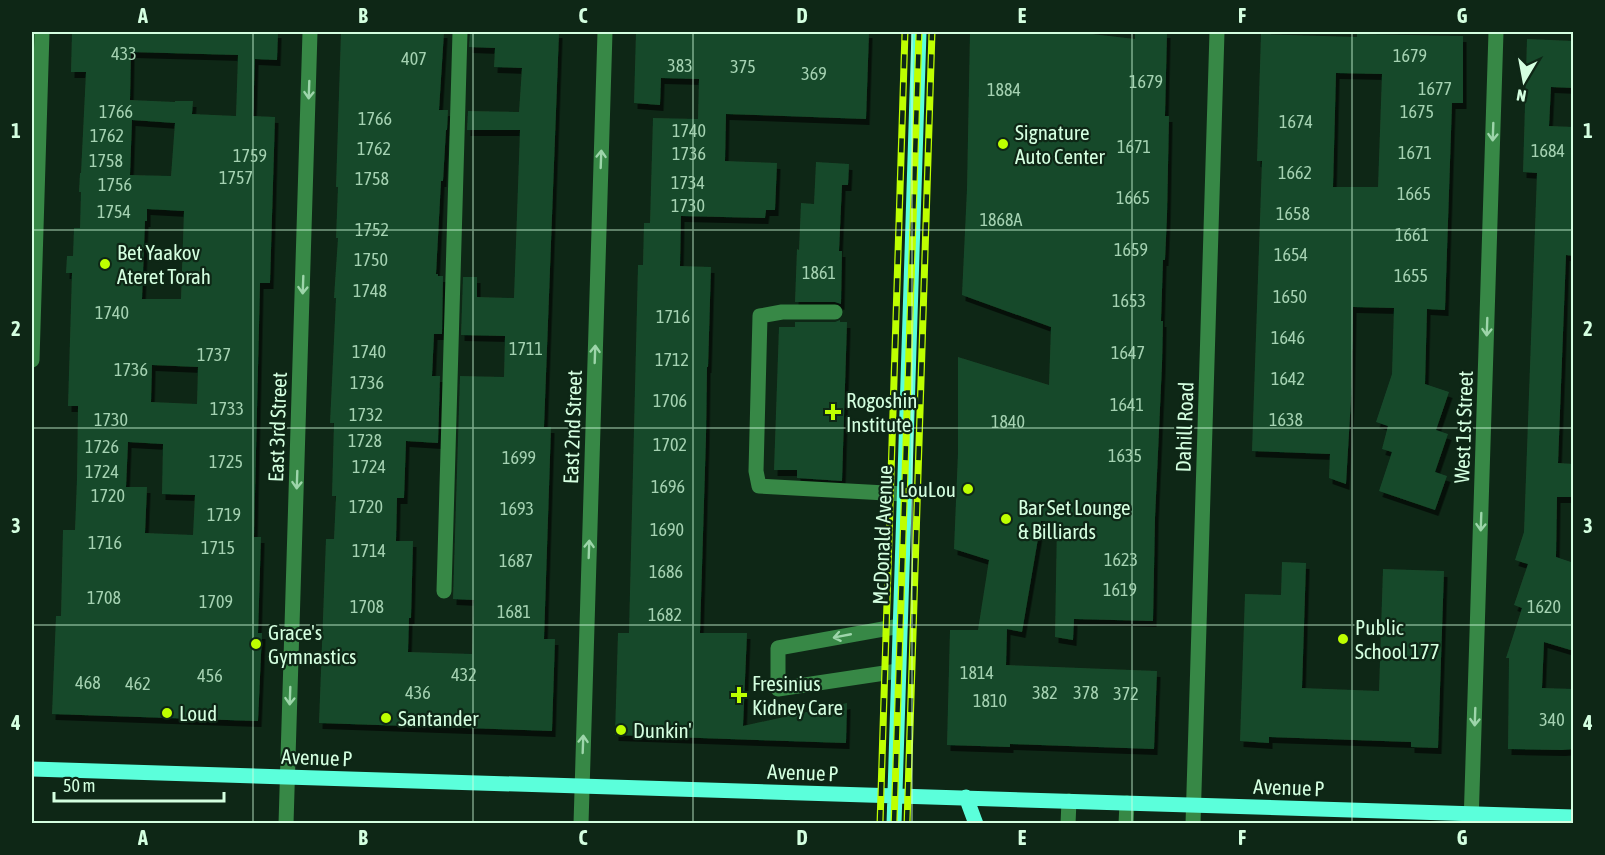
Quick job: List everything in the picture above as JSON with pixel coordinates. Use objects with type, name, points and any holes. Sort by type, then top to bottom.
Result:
[{"type":"main road","name":"McDonald Avenue","points":[[894,824],[919,32]]},
{"type":"main road","name":"Avenue P","points":[[32,769],[1194,805],[1471,819],[1574,817]]},
{"type":"main road","points":[[966,798],[976,824]]},
{"type":"street","points":[[32,360],[42,32]]},
{"type":"street","name":"East 3rd Street","points":[[286,824],[310,32]]},
{"type":"street","points":[[444,591],[459,32]]},
{"type":"street","name":"East 2nd Street","points":[[581,824],[604,32]]},
{"type":"street","name":"Dahill Road","points":[[1193,824],[1217,32]]},
{"type":"street","name":"West 1st Street","points":[[1471,819],[1496,32]]},
{"type":"street","points":[[835,312],[782,312],[760,316],[756,471],[759,486],[904,494]]},
{"type":"street","points":[[898,671],[778,689],[778,648],[900,626]]},
{"type":"street","points":[[1068,824],[1069,801]]},
{"type":"street","points":[[1126,824],[1127,803]]},
{"type":"building","points":[[72,32],[278,32],[277,60],[255,59],[253,116],[275,117],[270,283],[260,283],[254,537],[261,537],[258,633],[262,633],[258,721],[52,714],[56,616],[61,616],[63,530],[75,530],[77,479],[78,406],[68,406],[72,273],[66,273],[67,256],[73,256],[74,228],[80,228],[81,192],[79,192],[86,72],[71,72]],"holes":[[[131,52],[238,55],[236,116],[192,114],[193,101],[130,100]],[[132,120],[175,123],[171,176],[130,175]],[[147,209],[184,211],[181,299],[142,299],[145,221],[147,221]],[[152,365],[198,367],[197,404],[151,402]],[[128,442],[163,444],[162,494],[195,495],[193,535],[145,533],[147,487],[126,487]]]},
{"type":"building","points":[[341,32],[444,32],[439,110],[448,110],[443,181],[441,181],[436,274],[443,276],[442,334],[434,334],[432,376],[440,376],[438,443],[406,441],[404,498],[397,498],[396,541],[413,541],[408,652],[472,654],[474,600],[453,599],[460,376],[504,377],[505,336],[461,335],[463,277],[477,277],[477,297],[514,298],[520,130],[467,130],[468,111],[519,112],[522,68],[494,67],[495,48],[469,47],[470,32],[559,32],[544,427],[551,427],[544,639],[555,639],[552,731],[319,723],[326,539],[334,539],[336,496],[332,496],[334,423],[330,423],[338,238],[336,238],[338,187],[336,187]]},
{"type":"building","points":[[636,32],[869,32],[866,119],[726,114],[725,161],[777,163],[775,210],[766,210],[765,218],[681,216],[680,266],[711,267],[700,633],[747,633],[743,726],[847,703],[846,743],[615,735],[618,633],[629,633],[638,265],[643,265],[644,223],[650,223],[653,118],[698,119],[699,79],[661,78],[660,105],[634,103]]},
{"type":"building","points":[[970,32],[1075,32],[1135,39],[1135,32],[1167,32],[1165,116],[1169,116],[1167,215],[1165,260],[1163,260],[1162,364],[1153,621],[1074,619],[1073,640],[1055,637],[1057,522],[1041,521],[1022,632],[1007,629],[1006,665],[1157,671],[1154,749],[1010,744],[1010,747],[947,745],[950,630],[978,630],[989,560],[954,549],[958,453],[958,357],[1049,385],[1051,327],[962,295]]},
{"type":"building","points":[[1261,34],[1357,37],[1357,34],[1463,36],[1463,103],[1452,103],[1445,310],[1427,309],[1425,384],[1449,392],[1436,430],[1448,434],[1435,472],[1447,476],[1435,510],[1379,491],[1392,452],[1382,449],[1388,426],[1376,422],[1392,374],[1394,308],[1353,307],[1346,484],[1329,478],[1330,454],[1252,451],[1262,161],[1257,161]],"holes":[[[1336,73],[1382,74],[1378,187],[1333,187]]]},
{"type":"building","points":[[1527,39],[1574,41],[1574,88],[1551,87],[1549,126],[1574,127],[1574,256],[1566,255],[1558,463],[1574,464],[1574,497],[1557,497],[1556,557],[1574,563],[1574,651],[1544,642],[1542,688],[1574,689],[1574,749],[1562,750],[1508,749],[1509,658],[1506,658],[1522,608],[1514,605],[1528,564],[1515,560],[1524,532],[1537,173],[1523,172]]},
{"type":"building","points":[[816,162],[849,164],[848,185],[842,185],[839,251],[842,251],[841,304],[795,302],[801,203],[814,204]]},
{"type":"building","points":[[840,320],[840,322],[847,322],[842,481],[797,478],[797,470],[774,470],[779,327],[795,327],[795,322]]},
{"type":"building","points":[[1282,562],[1306,563],[1302,688],[1379,691],[1383,569],[1444,571],[1438,748],[1411,747],[1411,742],[1269,737],[1269,743],[1240,741],[1245,594],[1281,595]]},
{"type":"railway","points":[[880,824],[905,32]]},
{"type":"railway","points":[[894,824],[919,32]]},
{"type":"railway","points":[[907,824],[932,32]]},
{"type":"place","name":"Signature Auto Center","points":[[1003,144]]},
{"type":"place","name":"Bet Yaakov Ateret Torah","points":[[105,264]]},
{"type":"place","name":"Rogoshin Institute","points":[[833,412]]},
{"type":"place","name":"LouLou","points":[[968,489]]},
{"type":"place","name":"Bar Set Lounge & Billiards","points":[[1006,519]]},
{"type":"place","name":"Public School 177","points":[[1343,639]]},
{"type":"place","name":"Grace's Gymnastics","points":[[256,644]]},
{"type":"place","name":"Fresinius Kidney Care","points":[[739,695]]},
{"type":"place","name":"Loud","points":[[167,713]]},
{"type":"place","name":"Santander","points":[[386,718]]},
{"type":"place","name":"Dunkin'","points":[[621,730]]}]
